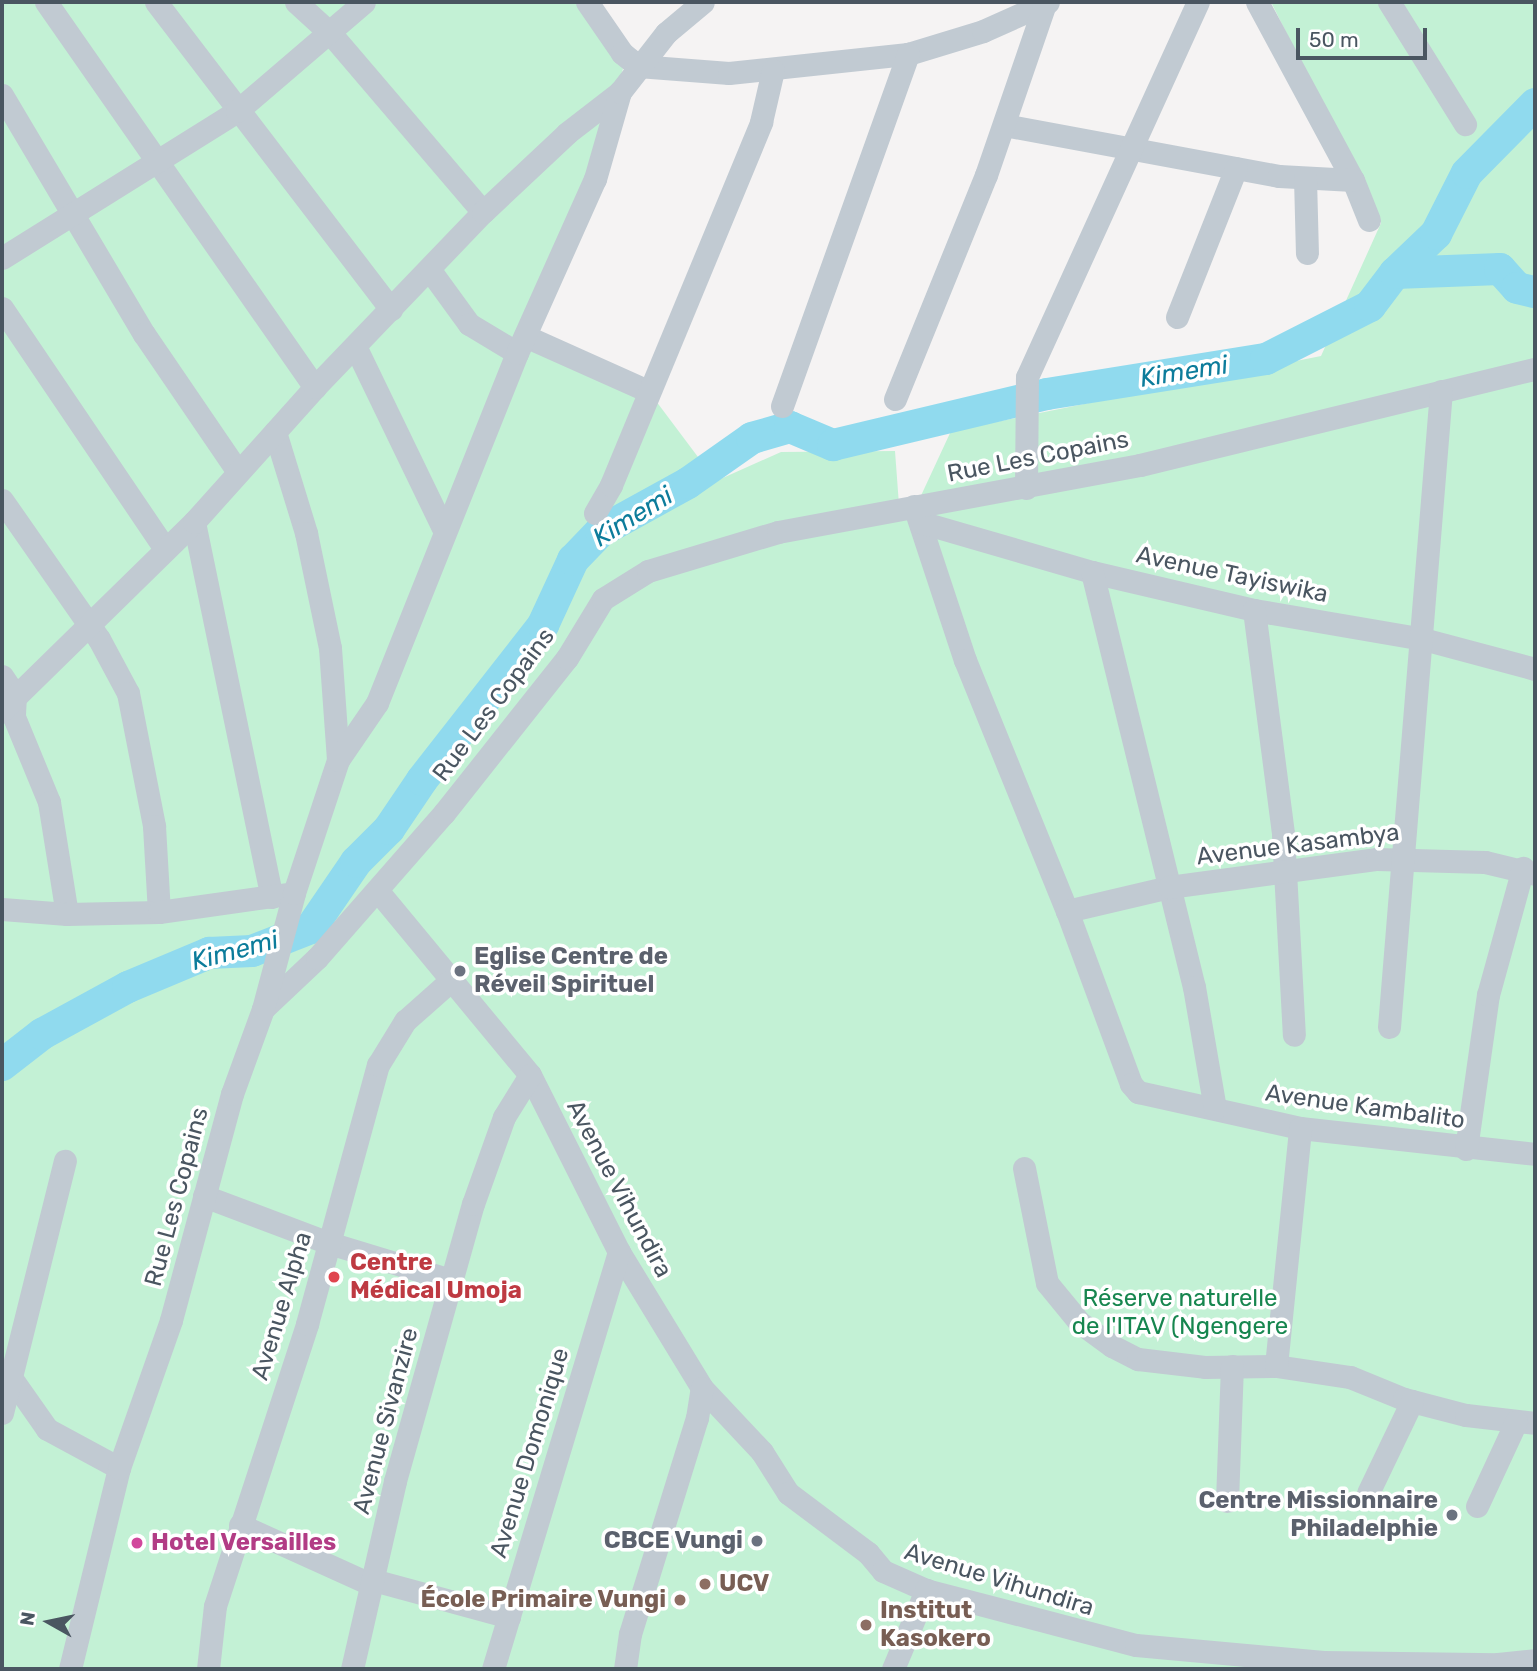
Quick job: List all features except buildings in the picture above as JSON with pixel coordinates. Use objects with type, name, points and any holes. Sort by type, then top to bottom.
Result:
[{"type":"street","points":[[46,2],[315,387]]},
{"type":"street","points":[[156,2],[391,309]]},
{"type":"street","points":[[296,2],[331,34],[483,212]]},
{"type":"street","points":[[2,258],[237,111],[331,34],[364,2]]},
{"type":"street","points":[[587,2],[622,53],[638,66],[729,73],[908,54],[983,32],[1047,3]]},
{"type":"street","points":[[9,703],[194,522],[315,387],[483,212],[567,133],[620,92],[666,33],[704,2]]},
{"type":"street","points":[[1026,488],[1027,377],[1198,2]]},
{"type":"street","points":[[1257,2],[1353,180],[1369,220]]},
{"type":"street","points":[[1389,2],[1465,124]]},
{"type":"street","points":[[895,399],[1004,125],[1047,3]]},
{"type":"street","points":[[782,406],[908,54]]},
{"type":"street","points":[[595,513],[761,122],[774,70]]},
{"type":"street","points":[[283,895],[338,760],[377,704],[444,530],[521,344],[595,179],[620,92]]},
{"type":"street","points":[[2,95],[75,213],[144,334],[238,472]]},
{"type":"street","points":[[1004,125],[1134,146],[1236,168],[1305,178],[1353,180]]},
{"type":"street","points":[[1177,317],[1236,168]]},
{"type":"street","points":[[1305,178],[1307,253]]},
{"type":"street","points":[[429,269],[470,324],[648,391]]},
{"type":"street","points":[[2,308],[165,549]]},
{"type":"street","points":[[355,346],[444,530]]},
{"type":"street","name":"Rue Les Copains","points":[[70,1669],[119,1468],[171,1320],[232,1094],[262,1009],[317,958],[377,890],[567,658],[603,599],[648,571],[689,556],[778,532],[917,514],[1140,465],[1535,369]]},
{"type":"street","points":[[1389,1027],[1423,639],[1441,391]]},
{"type":"street","points":[[275,432],[306,533],[330,649],[338,760]]},
{"type":"street","points":[[2,500],[121,676],[135,714],[154,826],[159,912]]},
{"type":"street","points":[[917,514],[965,660],[1067,911]]},
{"type":"street","name":"Avenue Tayiswika","points":[[917,514],[1092,572],[1254,610],[1423,639],[1535,669]]},
{"type":"street","points":[[194,522],[288,918],[262,1009]]},
{"type":"street","points":[[1092,572],[1194,987],[1215,1108]]},
{"type":"street","points":[[1254,610],[1285,868],[1294,1035]]},
{"type":"street","points":[[2,676],[14,717],[49,802],[67,914]]},
{"type":"street","name":"Avenue Kasambya","points":[[1067,911],[1169,887],[1285,868],[1403,857],[1532,872]]},
{"type":"street","points":[[1466,1149],[1488,995],[1532,872]]},
{"type":"street","name":"Avenue Vihundira","points":[[377,890],[449,982],[530,1075],[619,1252],[702,1388],[762,1452],[788,1493],[868,1553],[883,1571],[926,1590],[1106,1640],[1213,1655],[1392,1664],[1535,1660]]},
{"type":"street","points":[[2,909],[67,914],[159,912],[283,895]]},
{"type":"street","name":"Avenue Kambalito","points":[[1067,911],[1131,1084],[1148,1097],[1215,1108],[1300,1128],[1466,1149],[1535,1154]]},
{"type":"street","name":"Avenue Alpha","points":[[208,1669],[215,1606],[329,1243],[378,1065],[405,1021],[449,982]]},
{"type":"street","name":"Avenue Sivanzire","points":[[352,1669],[452,1280],[504,1117],[530,1075]]},
{"type":"street","points":[[1276,1366],[1300,1128]]},
{"type":"street","points":[[2,1413],[10,1366],[65,1161]]},
{"type":"street","points":[[1024,1168],[1047,1283],[1079,1322],[1138,1359],[1232,1366],[1276,1366],[1350,1377],[1412,1401],[1526,1422],[1477,1506]]},
{"type":"street","points":[[204,1196],[329,1243],[452,1280]]},
{"type":"street","name":"Avenue Domonique","points":[[493,1669],[619,1252]]},
{"type":"street","points":[[10,1366],[47,1429],[119,1468]]},
{"type":"street","points":[[1227,1501],[1232,1366]]},
{"type":"street","points":[[625,1669],[630,1634],[697,1418],[702,1388]]},
{"type":"street","points":[[1368,1493],[1412,1401]]},
{"type":"street","points":[[240,1525],[372,1583],[509,1617]]},
{"type":"street","points":[[893,1669],[926,1590]]},
{"type":"green space","name":"Réserve naturelle de l'ITAV (Ngengere","points":[[2,2],[598,2],[623,69],[584,182],[514,336],[650,393],[716,481],[781,452],[895,451],[900,518],[912,515],[951,431],[1321,356],[1381,223],[1271,2],[1535,2],[1535,1669],[2,1669]]},
{"type":"waterway","name":"Kimemi","points":[[2,1065],[42,1034],[128,987],[209,953],[252,951],[311,928],[356,862],[389,829],[422,780],[543,625],[573,560],[601,531],[688,483],[752,438],[790,427],[833,445],[1047,394],[1266,359],[1370,306],[1395,273],[1436,234],[1467,173],[1535,104]]},
{"type":"waterway","points":[[1395,273],[1500,269],[1517,288],[1535,292]]},
{"type":"place","name":"Eglise Centre de Réveil Spirituel","points":[[460,971]]},
{"type":"place","name":"Centre Médical Umoja","points":[[334,1277]]},
{"type":"place","name":"Centre Missionnaire Philadelphie","points":[[1452,1515]]},
{"type":"place","name":"CBCE Vungi","points":[[757,1541]]},
{"type":"place","name":"Hotel Versailles","points":[[137,1543]]},
{"type":"place","name":"UCV","points":[[705,1584]]},
{"type":"place","name":"École Primaire Vungi","points":[[680,1600]]},
{"type":"place","name":"Institut Kasokero","points":[[866,1625]]}]
